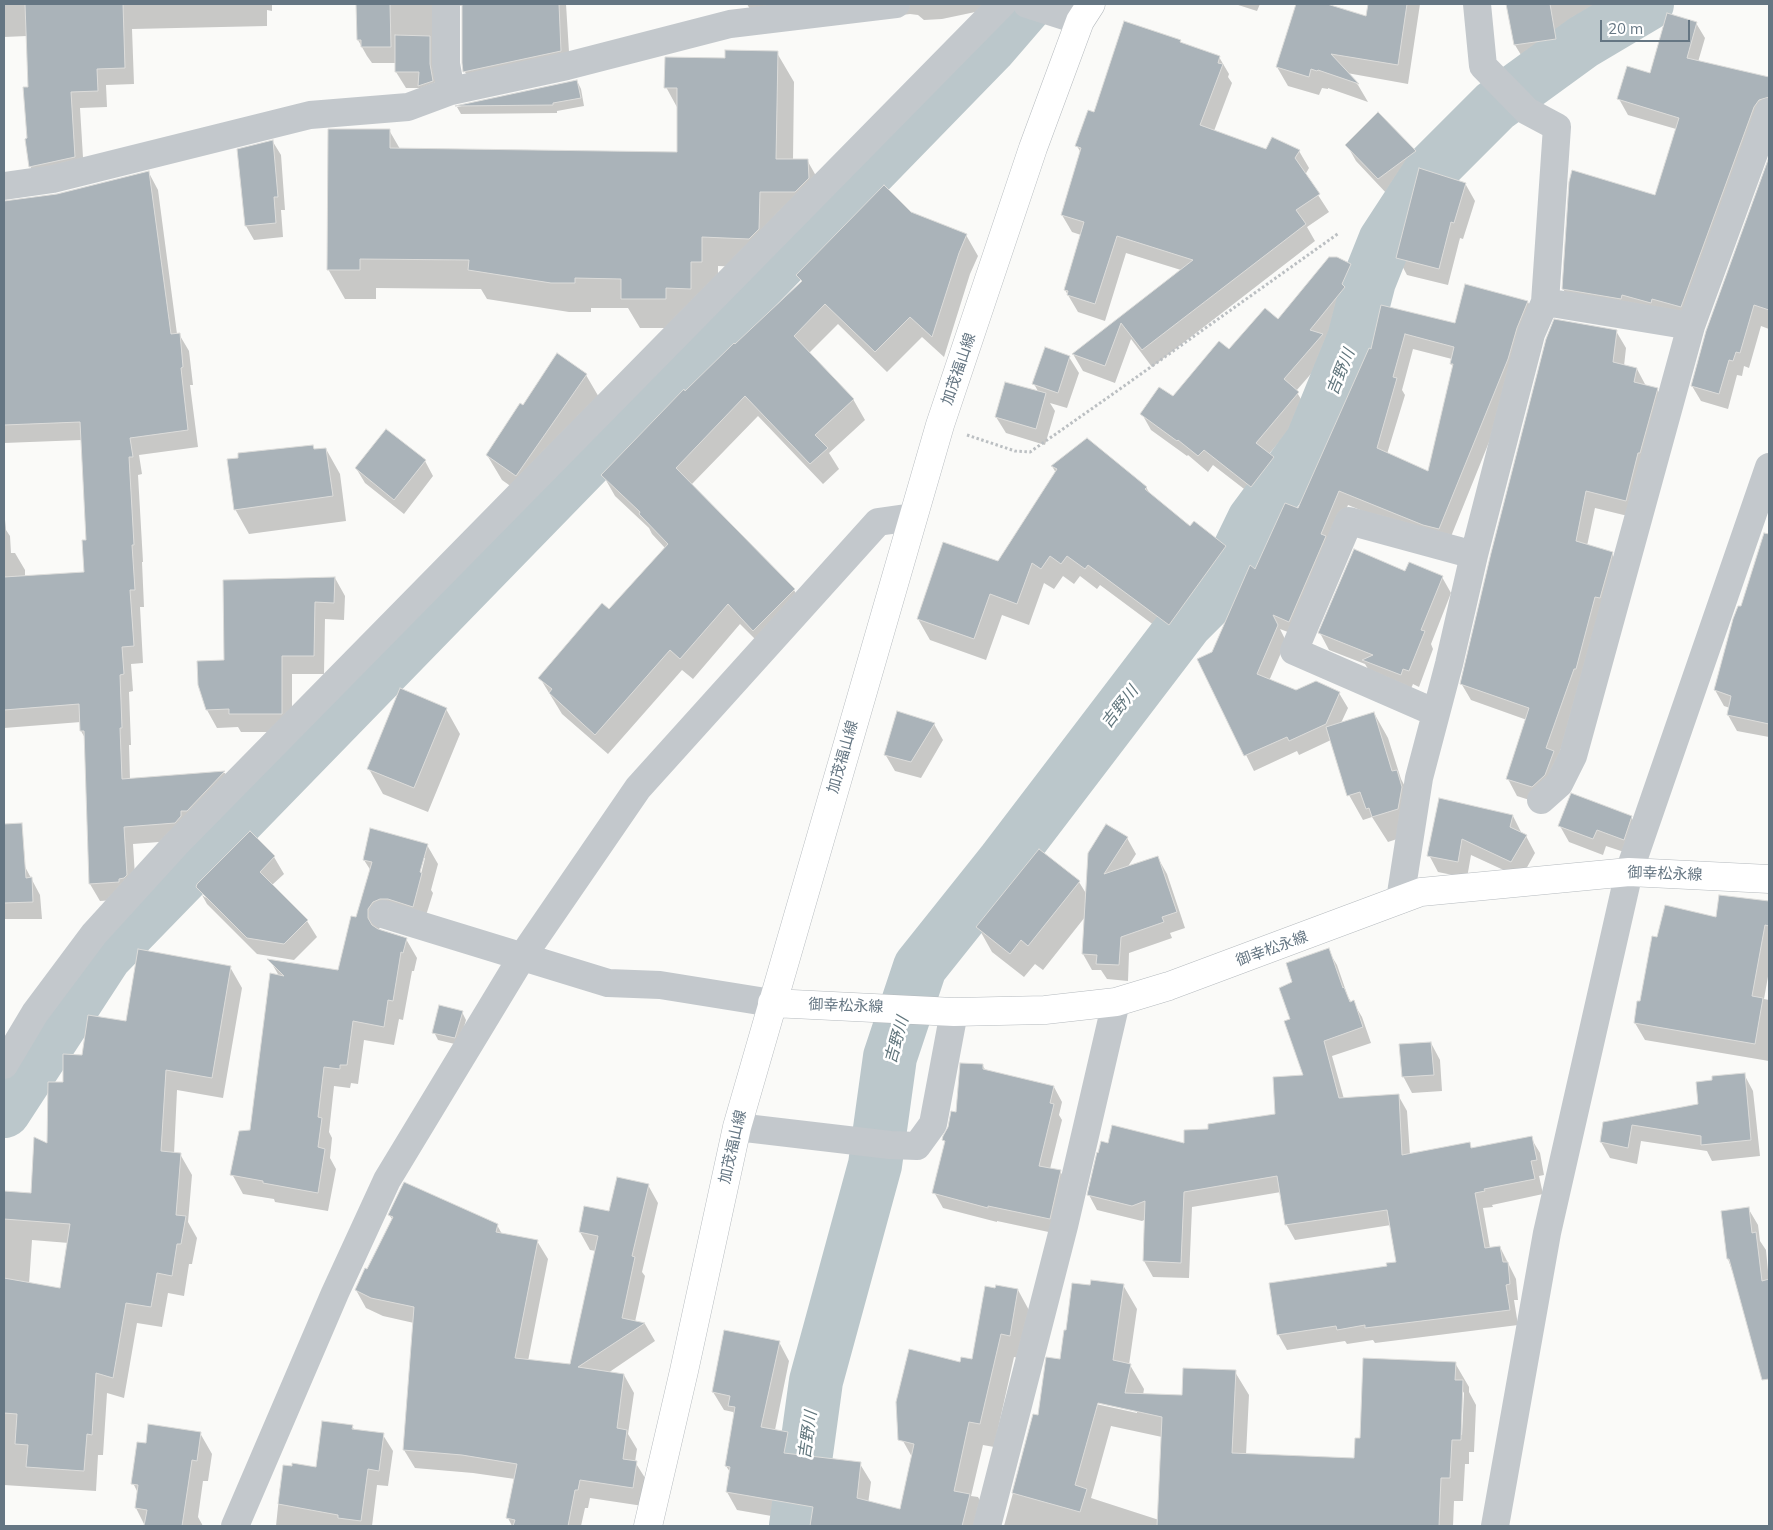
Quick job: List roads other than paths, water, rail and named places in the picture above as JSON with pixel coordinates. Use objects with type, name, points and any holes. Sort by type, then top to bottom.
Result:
[{"type":"main road","name":"加茂福山線","points":[[648,1526],[737,1127],[772,1003],[940,425],[1033,148],[1085,12]]},
{"type":"main road","name":"御幸松永線","points":[[772,1003],[954,1012],[1045,1010],[1116,1002],[1169,986],[1421,892],[1629,872],[1769,879]]},
{"type":"street","points":[[446,4],[446,64],[452,91]]},
{"type":"street","points":[[4,186],[53,179],[310,115],[408,107],[452,91],[567,66],[730,14],[896,4]]},
{"type":"street","points":[[4,1065],[35,1013],[94,934],[176,844],[1002,4]]},
{"type":"street","points":[[1400,900],[1419,778],[1531,334],[1545,302],[1557,127],[1527,111],[1483,66],[1477,4]]},
{"type":"street","points":[[1037,7],[1085,12]]},
{"type":"street","points":[[1541,800],[1559,784],[1573,756],[1691,326],[1769,112]]},
{"type":"street","points":[[1545,302],[1691,326]]},
{"type":"street","points":[[1495,1526],[1547,1233],[1629,872],[1769,467]]},
{"type":"street","points":[[235,1526],[335,1294],[387,1180],[522,957],[638,788],[878,522],[913,517]]},
{"type":"street","points":[[1436,713],[1294,651],[1349,521],[1474,555]]},
{"type":"street","points":[[383,914],[608,983],[660,985],[772,1003]]},
{"type":"street","points":[[987,1526],[1064,1226],[1116,1002]]},
{"type":"street","points":[[737,1127],[917,1146],[933,1124],[954,1012]]},
{"type":"waterway","points":[[4,1111],[105,956],[989,48],[1027,4]]},
{"type":"waterway","name":"吉野川","points":[[796,1526],[816,1381],[875,1165],[890,1057],[920,967],[1003,863],[1186,623],[1221,588],[1254,520],[1312,442],[1354,339],[1369,281],[1385,241],[1432,169],[1495,106],[1583,42],[1647,4]]}]
